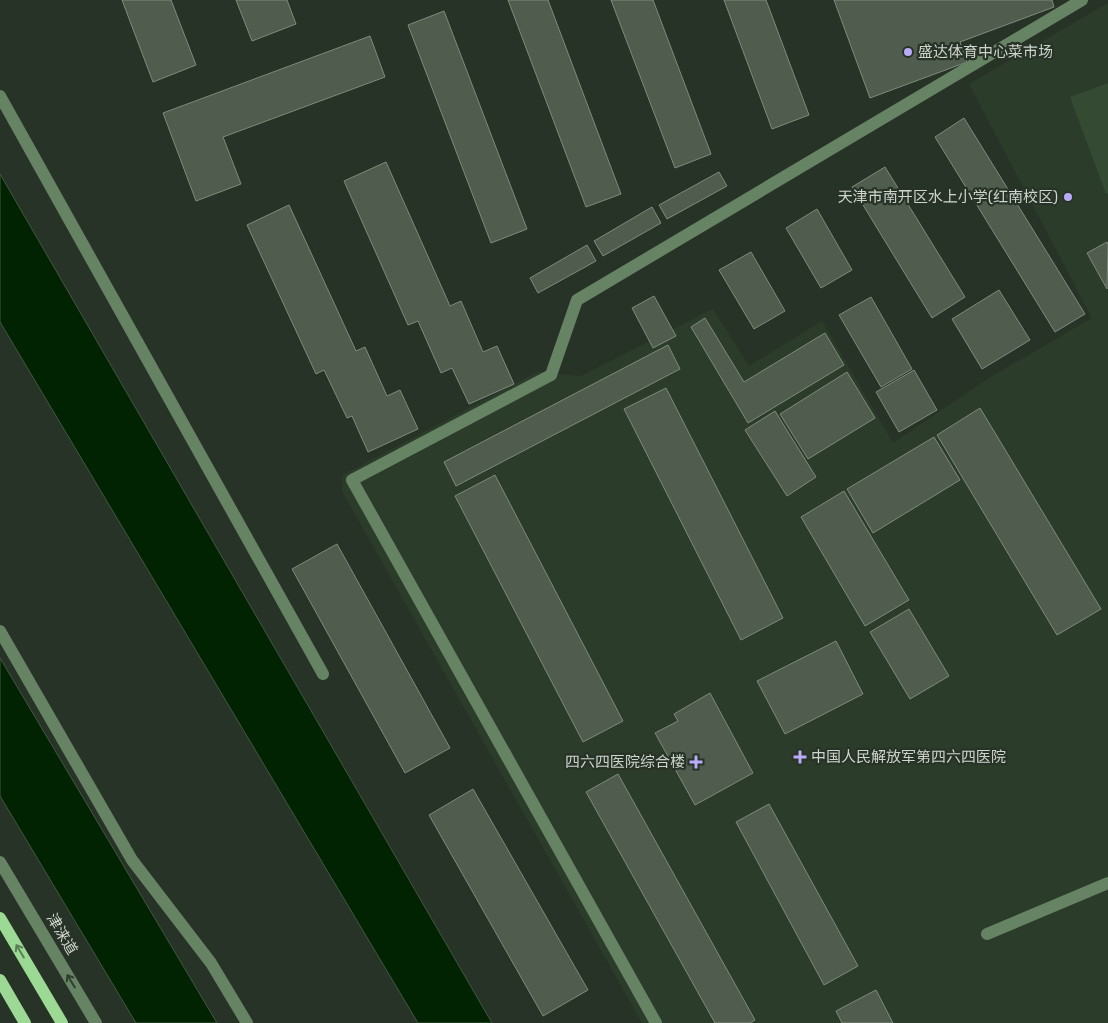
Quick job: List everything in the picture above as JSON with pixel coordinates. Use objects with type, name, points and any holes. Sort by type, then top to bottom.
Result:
[{"type":"main road","points":[[0,918],[62,1023]]},
{"type":"main road","points":[[0,980],[26,1023]]},
{"type":"street","points":[[656,1023],[352,480],[551,375],[576,300],[1082,0]]},
{"type":"street","points":[[0,96],[323,674]]},
{"type":"street","points":[[0,631],[132,860],[211,963],[248,1023]]},
{"type":"street","name":"津涞道","points":[[0,862],[96,1023]]},
{"type":"street","points":[[987,934],[1108,883]]},
{"type":"shaded area","name":"中国人民解放军第四六四医院","points":[[1108,3],[1108,1023],[642,1023],[342,491],[343,475],[537,372],[581,376],[713,309],[749,366],[822,321],[893,443],[989,378],[1092,318],[969,84]]},
{"type":"shaded area","points":[[1108,83],[1108,193],[1106,194],[1070,97]]},
{"type":"shaded area","points":[[0,174],[492,1023],[418,1023],[0,322]]},
{"type":"shaded area","points":[[0,658],[217,1023],[136,1023],[0,796]]},
{"type":"building","points":[[122,0],[171,0],[196,65],[153,82]]},
{"type":"building","points":[[236,0],[287,0],[296,24],[252,41]]},
{"type":"building","points":[[508,0],[548,0],[621,194],[586,207]]},
{"type":"building","points":[[611,0],[653,0],[711,154],[675,168]]},
{"type":"building","points":[[724,0],[766,0],[809,115],[772,129]]},
{"type":"building","name":"盛达体育中心菜市场","points":[[834,0],[1052,0],[1054,7],[960,42],[967,62],[870,98]]},
{"type":"building","points":[[444,11],[527,229],[491,243],[408,25]]},
{"type":"building","points":[[370,36],[385,77],[223,137],[241,184],[196,201],[163,113]]},
{"type":"building","points":[[964,118],[1085,314],[1055,332],[935,137]]},
{"type":"building","points":[[386,162],[450,306],[461,301],[483,352],[497,346],[514,384],[469,404],[452,368],[441,373],[418,321],[408,325],[344,181]]},
{"type":"building","points":[[885,167],[965,297],[932,318],[852,187]]},
{"type":"building","points":[[719,172],[727,186],[667,219],[659,205]]},
{"type":"building","points":[[289,205],[356,351],[365,347],[387,396],[400,390],[418,429],[368,452],[352,416],[347,418],[324,370],[316,374],[247,225]]},
{"type":"building","points":[[652,207],[661,223],[603,256],[594,241]]},
{"type":"building","points":[[817,209],[852,270],[821,288],[786,228]]},
{"type":"building","points":[[1107,242],[1108,245],[1107,289],[1087,253]]},
{"type":"building","points":[[587,245],[596,261],[538,293],[530,278]]},
{"type":"building","points":[[751,252],[785,311],[754,329],[719,270]]},
{"type":"building","points":[[999,290],[1030,340],[982,369],[952,319]]},
{"type":"building","points":[[654,296],[676,336],[653,348],[632,308]]},
{"type":"building","points":[[871,297],[912,369],[881,387],[839,315]]},
{"type":"building","points":[[705,318],[744,382],[825,333],[844,365],[748,423],[691,327]]},
{"type":"building","points":[[668,345],[680,369],[456,486],[444,462]]},
{"type":"building","points":[[914,370],[937,410],[899,432],[876,392]]},
{"type":"building","points":[[847,372],[875,418],[808,459],[780,414]]},
{"type":"building","points":[[666,388],[783,618],[741,640],[624,409]]},
{"type":"building","points":[[980,408],[1101,609],[1057,635],[937,435]]},
{"type":"building","points":[[775,411],[816,477],[787,496],[745,430]]},
{"type":"building","points":[[934,437],[960,480],[873,533],[847,489]]},
{"type":"building","points":[[495,475],[623,721],[583,742],[455,496]]},
{"type":"building","points":[[844,491],[909,600],[865,626],[801,517]]},
{"type":"building","points":[[337,544],[450,748],[405,773],[292,569]]},
{"type":"building","points":[[909,609],[949,676],[910,699],[870,632]]},
{"type":"building","points":[[836,641],[863,694],[785,734],[757,681]]},
{"type":"building","points":[[710,693],[753,773],[695,805],[655,733],[678,721],[674,714]]},
{"type":"building","points":[[618,774],[755,1020],[750,1023],[715,1023],[586,792]]},
{"type":"building","points":[[473,789],[588,990],[543,1016],[429,815]]},
{"type":"building","points":[[769,804],[858,966],[824,985],[736,822]]},
{"type":"building","points":[[876,990],[893,1023],[842,1023],[836,1011]]},
{"type":"place","name":"盛达体育中心菜市场","points":[[908,52]]},
{"type":"place","name":"天津市南开区水上小学(红南校区)","points":[[1068,197]]},
{"type":"place","name":"中国人民解放军第四六四医院","points":[[800,757]]},
{"type":"place","name":"四六四医院综合楼","points":[[696,762]]}]
